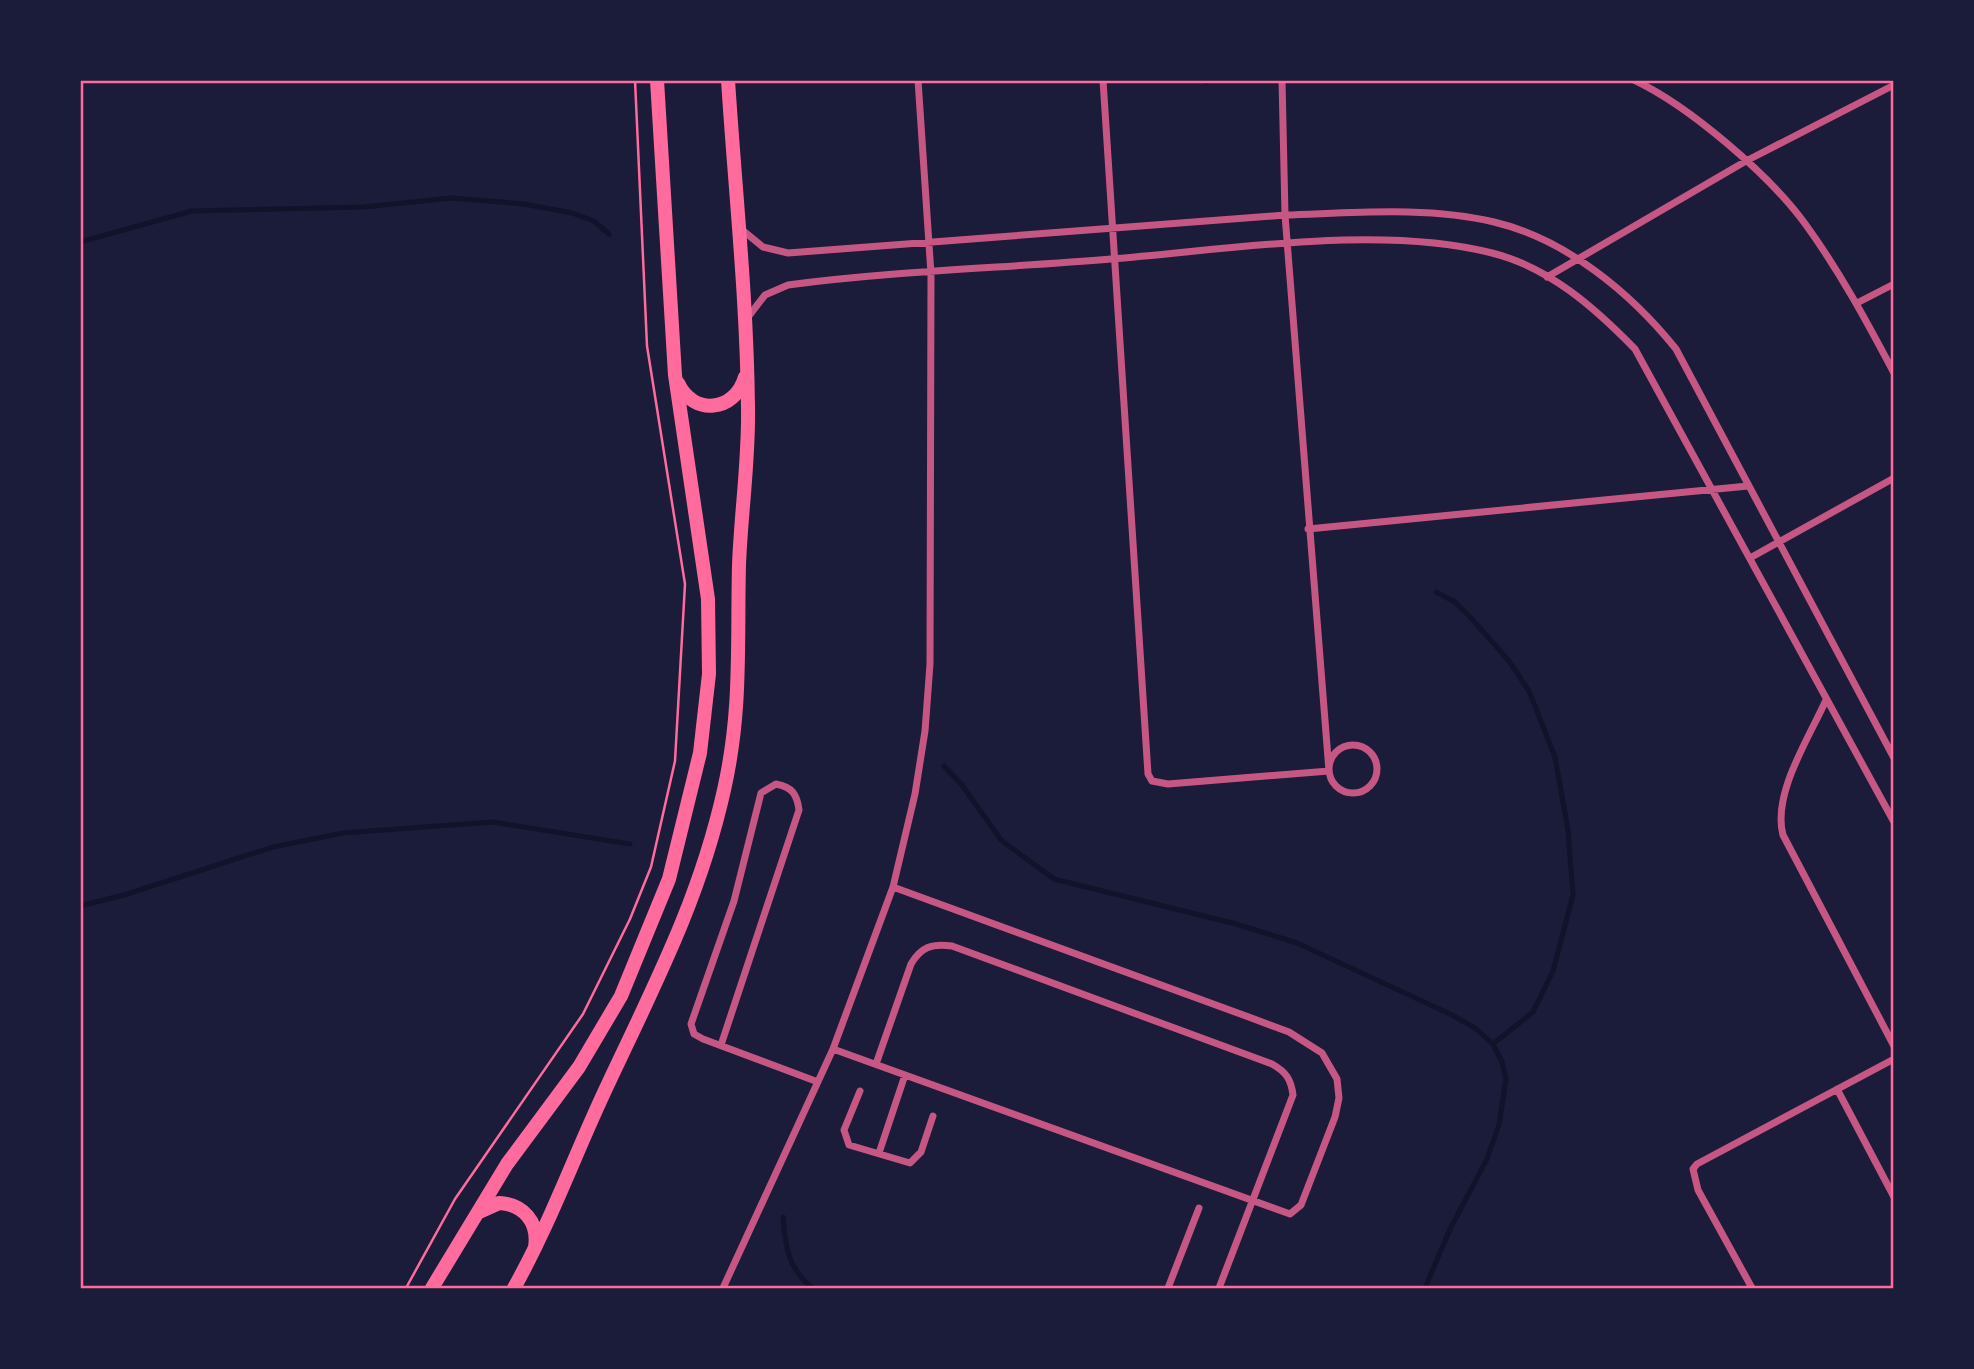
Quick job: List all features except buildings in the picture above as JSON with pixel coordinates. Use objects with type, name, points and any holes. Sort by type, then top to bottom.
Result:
[{"type":"main road","points":[[432,1289],[507,1164],[579,1067],[621,996],[669,879],[690,802],[706,714],[710,635],[703,552],[675,375],[657,80]]},
{"type":"main road","points":[[516,1287],[608,1083],[680,933],[698,882],[723,792],[735,730],[740,680],[739,586],[748,411],[728,80]]},
{"type":"main road","points":[[675,375],[681,390],[693,401],[714,406],[725,403],[738,393],[747,369]]},
{"type":"main road","points":[[473,1218],[481,1210],[499,1203],[522,1210],[536,1231],[532,1256]]},
{"type":"street","points":[[723,1289],[834,1049],[893,887],[917,782],[925,732],[930,664],[931,274],[918,80]]},
{"type":"street","points":[[1103,80],[1148,774],[1152,781],[1168,784],[1329,771]]},
{"type":"street","points":[[1282,80],[1285,215],[1329,771],[1338,789],[1358,793],[1374,782],[1377,761],[1363,746],[1343,746],[1331,758],[1329,771]]},
{"type":"street","points":[[1634,80],[1683,108],[1746,161],[1805,223],[1857,303],[1894,373]]},
{"type":"street","points":[[1547,277],[1746,161],[1894,85]]},
{"type":"street","points":[[737,222],[747,237],[757,244],[782,253],[1285,215],[1366,212],[1458,215],[1497,222],[1578,260],[1647,314],[1676,349],[1894,758]]},
{"type":"street","points":[[744,327],[755,305],[765,295],[782,287],[1289,243],[1394,241],[1492,253],[1565,286],[1608,321],[1635,349],[1894,822]]},
{"type":"street","points":[[1857,303],[1894,284]]},
{"type":"street","points":[[1750,558],[1777,540],[1894,478]]},
{"type":"street","points":[[1308,529],[1748,486]]},
{"type":"street","points":[[1826,700],[1782,797],[1779,822],[1783,835],[1894,1046]]},
{"type":"street","points":[[721,1045],[799,810],[797,796],[788,787],[776,784],[761,793],[734,901],[691,1024],[694,1034],[721,1045],[818,1082]]},
{"type":"street","points":[[834,1049],[1290,1214],[1301,1205],[1335,1118],[1339,1098],[1336,1079],[1322,1053],[1289,1032],[893,887]]},
{"type":"street","points":[[876,1064],[916,954],[937,944],[977,956],[1272,1064],[1284,1071],[1292,1082],[1293,1095],[1219,1289]]},
{"type":"street","points":[[1752,1289],[1698,1190],[1693,1170],[1697,1164],[1894,1059]]},
{"type":"street","points":[[879,1153],[905,1074]]},
{"type":"street","points":[[1837,1089],[1894,1197]]},
{"type":"street","points":[[860,1091],[844,1130],[844,1139],[849,1145],[910,1163],[917,1159],[933,1116]]},
{"type":"street","points":[[1168,1289],[1199,1209]]},
{"type":"path","points":[[406,1289],[455,1199],[583,1014],[630,919],[651,867],[670,787],[681,695],[685,584],[647,346],[635,80]]},
{"type":"waterway","points":[[80,242],[192,211],[364,207],[451,198],[524,204],[572,213],[594,221],[609,234]]},
{"type":"waterway","points":[[1436,592],[1455,602],[1471,618],[1509,661],[1529,691],[1555,757],[1568,830],[1573,895],[1553,971],[1533,1012],[1493,1044]]},
{"type":"waterway","points":[[944,766],[962,785],[1001,840],[1054,879],[1236,924],[1297,943],[1450,1014],[1475,1028],[1493,1044],[1502,1062],[1506,1079],[1499,1125],[1486,1161],[1450,1229],[1425,1288]]},
{"type":"waterway","points":[[80,906],[124,895],[273,847],[343,833],[493,822],[630,844]]},
{"type":"waterway","points":[[783,1217],[789,1256],[798,1273],[813,1288]]}]
